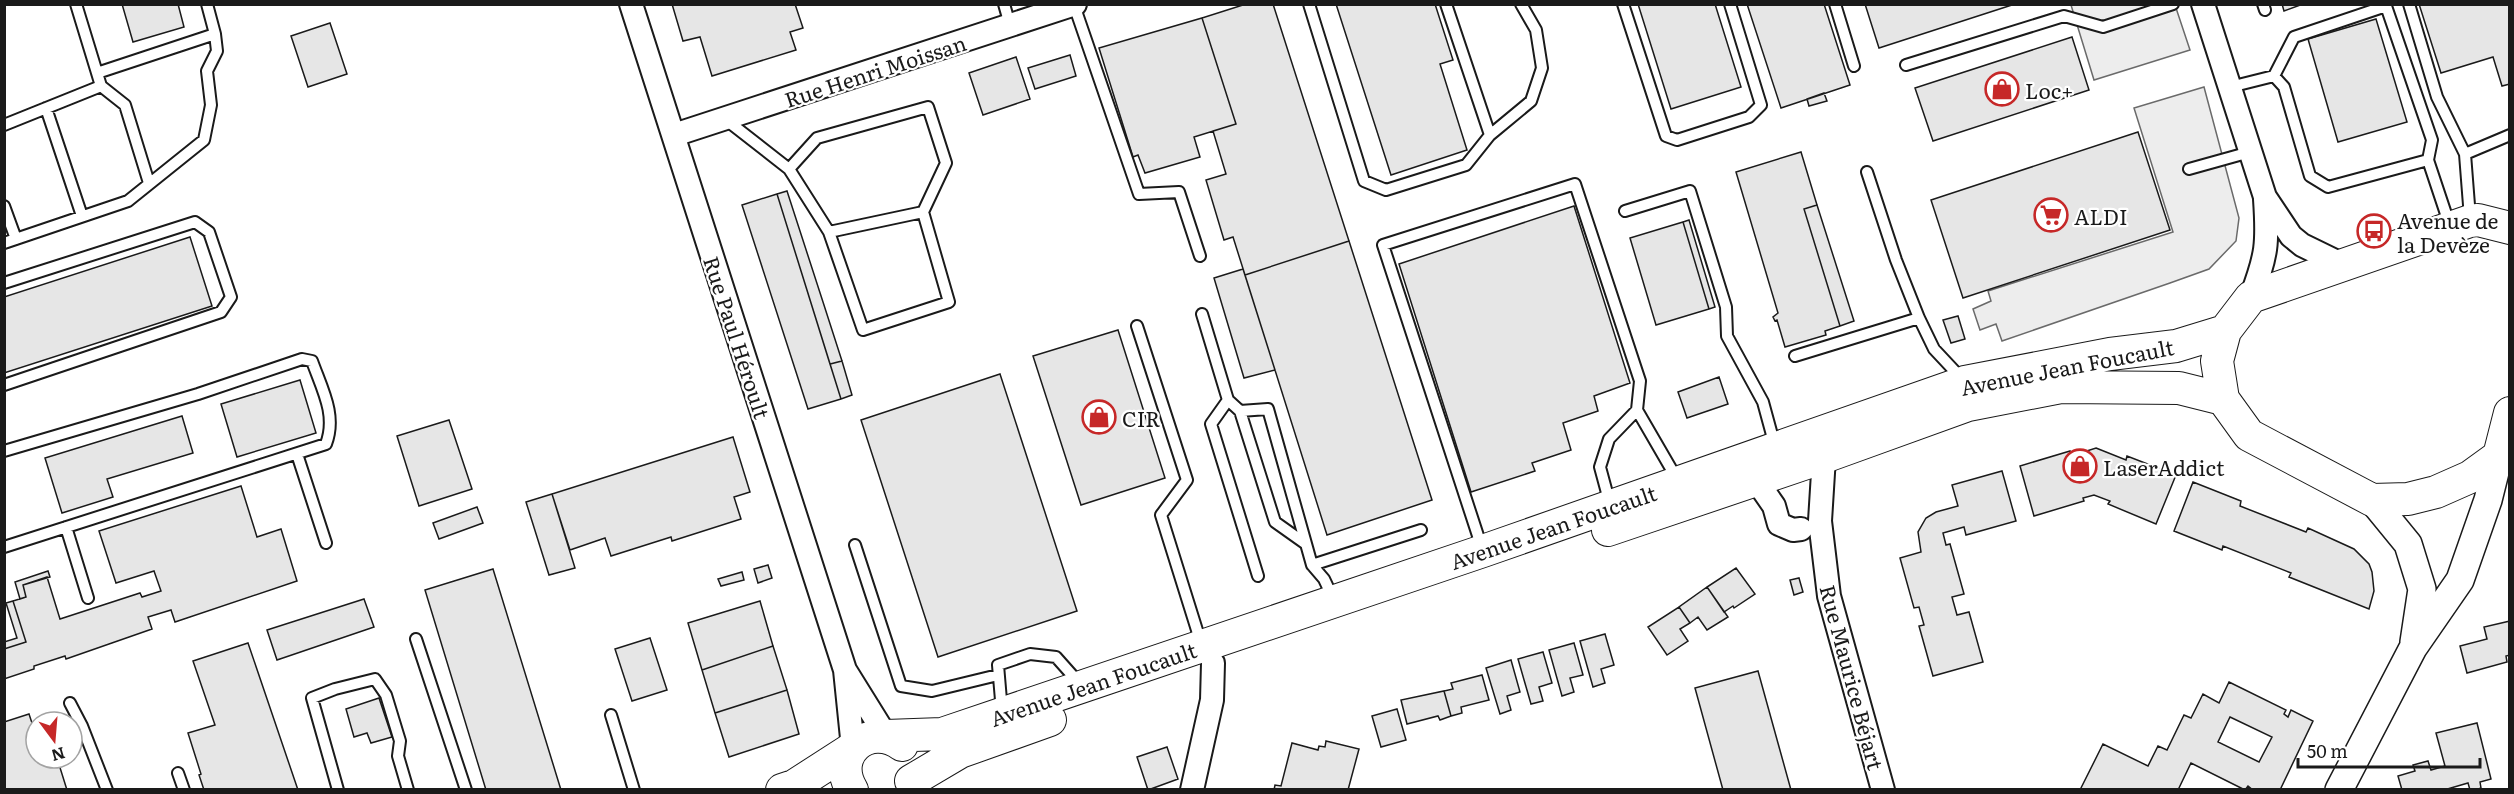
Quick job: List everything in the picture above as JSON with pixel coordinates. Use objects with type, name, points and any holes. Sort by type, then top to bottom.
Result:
[{"type":"main road","points":[[2510,212],[2466,223],[2251,297],[2225,331],[2217,361],[2223,399],[2249,435],[2372,500],[2408,499],[2436,492],[2470,477],[2499,456],[2510,412]]},
{"type":"main road","points":[[2466,223],[2510,228]]},
{"type":"main road","name":"Avenue Jean Foucault","points":[[909,785],[960,752],[1335,601],[1965,382],[2110,354],[2176,346],[2225,331]]},
{"type":"main road","name":"Avenue Jean Foucault","points":[[853,748],[868,738],[942,734],[1083,686],[1208,654],[1756,480],[1968,405],[2061,387],[2179,388],[2223,399]]},
{"type":"main road","points":[[886,736],[903,745],[909,753],[913,771],[909,785]]},
{"type":"main road","points":[[782,789],[794,786],[853,748]]},
{"type":"main road","points":[[852,789],[845,775],[845,766],[853,748]]},
{"type":"street","name":"Rue Paul Héroult","points":[[631,4],[845,670],[853,748]]},
{"type":"street","points":[[2203,4],[2265,197],[2268,243],[2264,262],[2251,297]]},
{"type":"street","name":"Rue Henri Moissan","points":[[674,135],[725,119],[1004,11],[1075,5]]},
{"type":"street","points":[[2265,197],[2291,236],[2302,245],[2343,265]]},
{"type":"street","points":[[2339,789],[2413,648],[2460,580],[2488,500],[2499,456]]},
{"type":"street","name":"Rue Maurice Béjart","points":[[1824,457],[1820,521],[1829,596],[1883,789]]},
{"type":"street","points":[[1756,480],[1774,507],[1779,524],[1793,530],[1802,529]]},
{"type":"street","points":[[2372,500],[2408,544],[2422,589],[2413,648]]},
{"type":"street","points":[[1192,789],[1212,700],[1208,654]]},
{"type":"street","name":"Rue Paul Héroult","points":[[845,670],[886,736]]},
{"type":"lane","points":[[76,4],[101,86],[125,105],[149,183]]},
{"type":"lane","points":[[4,243],[129,201],[204,140],[210,105],[207,71],[217,51],[207,4]]},
{"type":"lane","points":[[1309,4],[1364,180],[1386,190],[1466,165],[1490,135],[1532,101],[1542,68],[1536,30],[1521,4]]},
{"type":"lane","points":[[1446,4],[1490,135]]},
{"type":"lane","points":[[1623,4],[1666,136],[1677,141],[1749,117],[1761,105],[1730,4]]},
{"type":"lane","points":[[1835,4],[1854,66]]},
{"type":"lane","points":[[1906,64],[2064,16],[2103,27],[2173,4]]},
{"type":"lane","points":[[2409,4],[2437,97],[2465,154],[2466,223]]},
{"type":"lane","points":[[1075,5],[1139,194],[1179,192],[1200,256]]},
{"type":"lane","points":[[2230,87],[2274,76],[2294,37],[2386,6],[2432,140],[2428,159],[2466,223]]},
{"type":"lane","points":[[97,72],[215,34]]},
{"type":"lane","points":[[2274,76],[2284,87],[2310,176],[2328,187],[2428,159]]},
{"type":"lane","points":[[4,125],[101,86]]},
{"type":"lane","points":[[725,119],[789,169],[829,232],[863,330],[949,302],[923,213],[946,163],[928,107],[817,138],[789,169]]},
{"type":"lane","points":[[46,108],[82,216]]},
{"type":"lane","points":[[2465,154],[2510,135]]},
{"type":"lane","points":[[2189,169],[2250,152]]},
{"type":"lane","points":[[1867,172],[1896,260],[1919,318],[1934,349],[1965,382]]},
{"type":"lane","points":[[1483,551],[1383,245],[1575,184],[1640,381],[1637,410],[1678,482]]},
{"type":"lane","points":[[1625,211],[1690,191],[1726,307],[1727,336],[1763,402],[1776,449]]},
{"type":"lane","points":[[4,206],[15,239]]},
{"type":"lane","points":[[829,232],[923,213]]},
{"type":"lane","points":[[4,283],[195,222],[209,232],[231,297],[221,312],[4,385]]},
{"type":"lane","points":[[1202,314],[1228,400],[1240,411],[1275,522],[1306,544]]},
{"type":"lane","points":[[1795,356],[1919,318]]},
{"type":"lane","points":[[1137,326],[1186,480],[1161,514],[1208,654]]},
{"type":"lane","points":[[4,451],[198,394],[302,359],[312,361],[329,408],[331,430],[326,444],[4,547]]},
{"type":"lane","points":[[1228,400],[1211,424],[1258,576]]},
{"type":"lane","points":[[1240,411],[1268,409],[1312,565],[1324,579],[1335,601]]},
{"type":"lane","points":[[1610,506],[1600,467],[1609,439],[1637,410]]},
{"type":"lane","points":[[297,454],[326,543]]},
{"type":"lane","points":[[66,527],[88,598]]},
{"type":"lane","points":[[1312,565],[1421,530]]},
{"type":"lane","points":[[855,545],[901,686],[932,691],[998,675]]},
{"type":"lane","points":[[416,639],[466,789]]},
{"type":"lane","points":[[1002,714],[998,665],[1030,654],[1056,657],[1083,686]]},
{"type":"lane","points":[[338,789],[312,698],[335,689],[375,679],[386,695],[400,741],[398,756],[408,789]]},
{"type":"lane","points":[[70,703],[82,726],[107,789]]},
{"type":"lane","points":[[611,715],[634,789]]},
{"type":"lane","points":[[178,774],[184,789]]},
{"type":"shaded area","points":[[2071,5],[2175,5],[2190,50],[2094,80]]},
{"type":"shaded area","points":[[2204,87],[2239,218],[2236,241],[2209,269],[2170,283],[2002,341],[1996,324],[1980,330],[1973,309],[1991,301],[1988,291],[2173,232],[2134,108]]},
{"type":"building","points":[[122,4],[178,4],[184,27],[133,42]]},
{"type":"building","points":[[672,4],[795,4],[803,28],[790,32],[796,50],[712,76],[700,37],[683,41]]},
{"type":"building","points":[[1246,4],[1273,4],[1349,241],[1245,275],[1233,237],[1224,240],[1206,180],[1226,174],[1213,131],[1236,124],[1202,18]]},
{"type":"building","points":[[1336,4],[1435,4],[1453,60],[1440,64],[1467,150],[1391,175]]},
{"type":"building","points":[[1638,4],[1715,4],[1741,87],[1671,109]]},
{"type":"building","points":[[1747,4],[1824,4],[1850,85],[1781,108]]},
{"type":"building","points":[[1865,4],[2015,4],[1879,48]]},
{"type":"building","points":[[2282,4],[2303,4],[2284,11]]},
{"type":"building","points":[[2419,4],[2510,4],[2510,84],[2502,86],[2493,57],[2441,73]]},
{"type":"building","points":[[1202,18],[1236,124],[1194,137],[1200,157],[1145,173],[1138,155],[1133,157],[1099,48]]},
{"type":"building","points":[[2376,19],[2407,122],[2338,142],[2308,39]]},
{"type":"building","points":[[330,23],[347,74],[308,87],[291,36]]},
{"type":"building","name":"Loc+","points":[[2072,37],[2089,90],[1933,141],[1915,88]]},
{"type":"building","points":[[1070,55],[1076,76],[1035,89],[1028,68]]},
{"type":"building","points":[[1016,57],[1030,99],[983,115],[969,73]]},
{"type":"building","points":[[1824,93],[1827,101],[1809,106],[1807,99]]},
{"type":"building","name":"ALDI","points":[[2138,132],[2170,230],[1963,298],[1931,200]]},
{"type":"building","points":[[1801,152],[1817,205],[1804,209],[1840,326],[1825,331],[1826,335],[1785,347],[1777,320],[1775,321],[1773,317],[1778,313],[1736,172]]},
{"type":"building","points":[[787,191],[842,361],[830,364],[777,194]]},
{"type":"building","points":[[777,194],[841,399],[808,409],[742,205]]},
{"type":"building","points":[[1817,205],[1854,321],[1840,326],[1804,209]]},
{"type":"building","points":[[1574,206],[1630,383],[1594,396],[1598,411],[1563,423],[1571,450],[1532,463],[1535,471],[1471,492],[1399,264]]},
{"type":"building","points":[[1689,220],[1715,307],[1709,309],[1683,222]]},
{"type":"building","points":[[1683,222],[1709,309],[1656,325],[1630,238]]},
{"type":"building","points":[[190,237],[212,306],[4,373],[4,297]]},
{"type":"building","points":[[1349,241],[1432,500],[1327,535],[1245,275]]},
{"type":"building","points":[[1243,269],[1275,370],[1244,378],[1214,278]]},
{"type":"building","points":[[1958,316],[1965,339],[1951,343],[1943,320]]},
{"type":"building","name":"CIR","points":[[1118,330],[1165,478],[1081,505],[1033,356]]},
{"type":"building","points":[[842,361],[852,395],[841,399],[830,364]]},
{"type":"building","points":[[1000,374],[1077,611],[938,657],[861,420]]},
{"type":"building","points":[[1719,377],[1728,404],[1687,418],[1678,392]]},
{"type":"building","points":[[300,380],[316,433],[237,457],[221,404]]},
{"type":"building","points":[[182,416],[193,453],[107,479],[113,497],[62,513],[45,458]]},
{"type":"building","points":[[449,420],[472,489],[419,506],[397,436]]},
{"type":"building","points":[[733,437],[750,492],[734,497],[741,519],[672,541],[671,537],[611,556],[605,538],[570,550],[552,494]]},
{"type":"building","points":[[2096,448],[2126,460],[2127,456],[2176,475],[2156,524],[2108,504],[2110,501],[2094,495],[2083,498],[2084,501],[2034,516],[2020,466],[2070,451],[2071,456]]},
{"type":"building","points":[[2002,471],[2016,521],[1966,535],[1964,527],[1943,533],[1946,545],[1950,544],[1964,594],[1952,597],[1957,615],[1969,612],[1983,662],[1933,676],[1919,626],[1924,625],[1919,607],[1914,608],[1900,558],[1921,552],[1918,532],[1926,518],[1936,512],[1958,506],[1952,485]]},
{"type":"building","points":[[2193,482],[2241,501],[2240,506],[2306,532],[2308,528],[2354,549],[2369,564],[2372,572],[2374,591],[2369,609],[2289,577],[2291,573],[2223,546],[2222,550],[2174,531]]},
{"type":"building","points":[[241,486],[257,537],[281,529],[297,581],[175,622],[171,610],[148,617],[152,629],[66,659],[65,656],[34,666],[34,669],[4,679],[4,649],[26,642],[13,601],[26,597],[23,585],[47,577],[60,619],[140,593],[142,597],[161,591],[154,571],[116,583],[99,531]]},
{"type":"building","points":[[552,494],[575,568],[549,575],[526,502]]},
{"type":"building","points":[[477,507],[483,523],[439,539],[433,523]]},
{"type":"building","points":[[768,565],[772,578],[758,583],[754,569]]},
{"type":"building","points":[[1736,568],[1755,594],[1724,612],[1707,587]]},
{"type":"building","points":[[493,569],[561,790],[486,790],[425,590]]},
{"type":"building","points":[[48,571],[50,577],[23,585],[26,597],[20,599],[15,582]]},
{"type":"building","points":[[742,572],[744,580],[721,586],[718,579]]},
{"type":"building","points":[[1799,578],[1803,592],[1794,595],[1790,580]]},
{"type":"building","points":[[1707,587],[1728,617],[1707,630],[1698,617],[1690,623],[1679,607]]},
{"type":"building","points":[[364,599],[374,627],[277,660],[267,630]]},
{"type":"building","points":[[13,601],[26,642],[4,649],[4,642],[17,638],[6,603]]},
{"type":"building","points":[[760,601],[773,646],[702,670],[688,623]]},
{"type":"building","points":[[1679,607],[1690,623],[1680,629],[1688,641],[1667,655],[1648,627]]},
{"type":"building","points":[[2510,621],[2510,655],[2506,656],[2507,662],[2467,673],[2460,646],[2487,639],[2484,627]]},
{"type":"building","points":[[1605,634],[1614,665],[1601,669],[1605,683],[1593,687],[1580,641]]},
{"type":"building","points":[[650,638],[667,690],[632,701],[615,649]]},
{"type":"building","points":[[248,643],[298,790],[204,790],[188,733],[215,725],[193,661]]},
{"type":"building","points":[[1574,643],[1583,675],[1570,678],[1574,692],[1562,696],[1549,650]]},
{"type":"building","points":[[773,646],[787,690],[715,713],[702,670]]},
{"type":"building","points":[[1543,652],[1552,683],[1539,687],[1543,701],[1531,704],[1518,659]]},
{"type":"building","points":[[1511,660],[1520,692],[1507,696],[1511,710],[1500,714],[1486,668]]},
{"type":"building","points":[[1758,671],[1791,790],[1723,790],[1695,688]]},
{"type":"building","points":[[1482,675],[1489,700],[1461,707],[1462,713],[1451,716],[1444,691],[1453,689],[1451,683]]},
{"type":"building","points":[[2229,682],[2286,710],[2284,714],[2288,717],[2291,710],[2313,721],[2280,790],[2253,790],[2248,786],[2245,790],[2191,763],[2178,790],[2080,790],[2103,744],[2148,766],[2158,746],[2167,750],[2184,715],[2191,718],[2203,694],[2219,703]],"holes":[[[2230,717],[2272,737],[2259,762],[2218,742]]]},
{"type":"building","points":[[787,690],[799,734],[729,757],[715,713]]},
{"type":"building","points":[[1444,691],[1451,716],[1440,720],[1438,716],[1407,724],[1401,700]]},
{"type":"building","points":[[379,698],[392,737],[371,743],[367,733],[354,737],[346,709]]},
{"type":"building","points":[[1397,709],[1406,740],[1381,747],[1372,716]]},
{"type":"building","points":[[24,716],[24,770],[61,770],[67,790],[4,790],[4,722]]},
{"type":"building","points":[[2477,723],[2491,779],[2480,782],[2481,788],[2470,790],[2468,783],[2444,790],[2402,790],[2398,776],[2415,771],[2413,765],[2428,761],[2431,770],[2445,766],[2436,733]]},
{"type":"building","points":[[1326,741],[1359,749],[1348,790],[1274,790],[1275,785],[1281,786],[1292,743],[1318,750],[1319,746],[1325,747]]},
{"type":"building","points":[[1167,747],[1178,779],[1148,790],[1137,757]]},
{"type":"place","name":"Loc+","points":[[2002,89]]},
{"type":"place","name":"ALDI","points":[[2051,215]]},
{"type":"place","name":"Avenue de la Devèze","points":[[2374,231]]},
{"type":"place","name":"CIR","points":[[1099,417]]},
{"type":"place","name":"LaserAddict","points":[[2080,466]]}]
